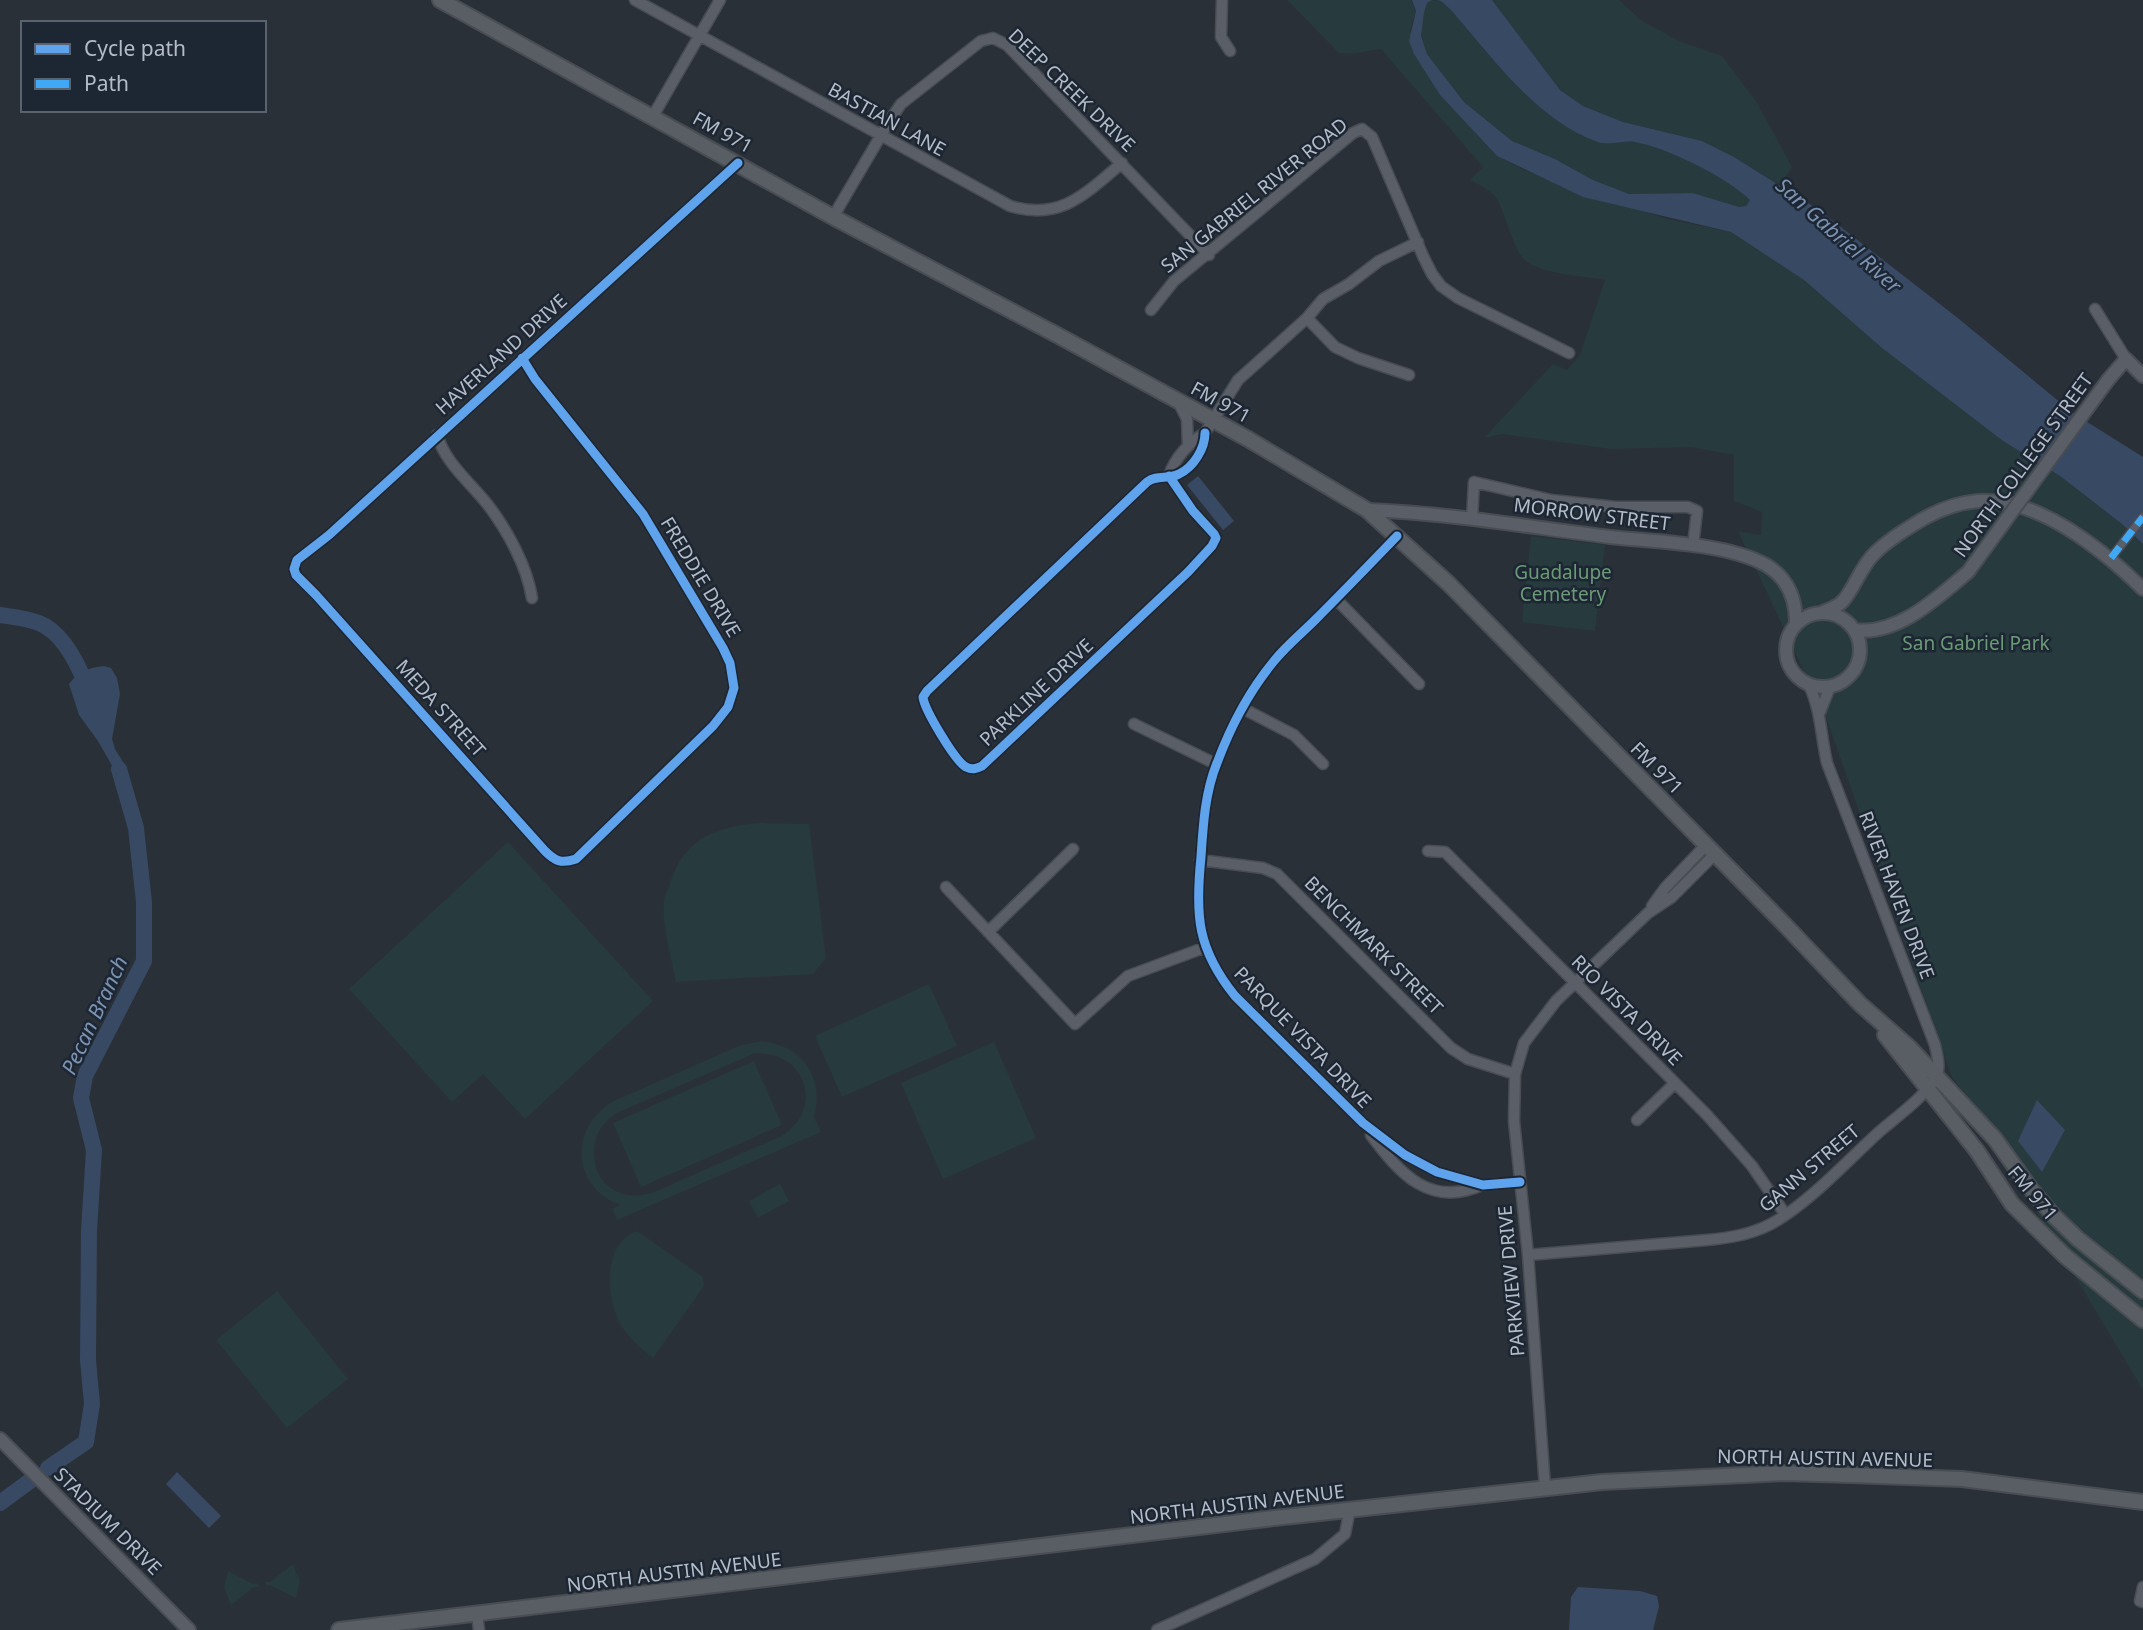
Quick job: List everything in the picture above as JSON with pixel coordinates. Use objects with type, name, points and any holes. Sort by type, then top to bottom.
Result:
[{"type":"main road","name":"FM 971","points":[[440,0],[833,217],[1178,400],[1367,510],[1449,584],[1711,849],[1932,1082],[1995,1139],[2053,1215],[2143,1291]]},
{"type":"main road","name":"FM 971","points":[[1932,1082],[2012,1204],[2065,1256],[2143,1320]]},
{"type":"main road","points":[[2090,1275],[2104,1259]]},
{"type":"main road","name":"NORTH AUSTIN AVENUE","points":[[338,1630],[1350,1509],[1545,1487],[1699,1476],[1784,1473],[1962,1479],[2143,1502]]},
{"type":"street","name":"BASTIAN LANE","points":[[635,0],[1010,206],[1028,211],[1048,211],[1067,205],[1122,163]]},
{"type":"street","points":[[653,116],[720,0]]},
{"type":"street","points":[[1222,0],[1221,37],[1230,51]]},
{"type":"street","name":"DEEP CREEK DRIVE","points":[[833,217],[901,104],[981,41],[993,38],[1007,45],[1209,254]]},
{"type":"street","name":"SAN GABRIEL RIVER ROAD","points":[[1151,310],[1174,281],[1353,133],[1362,129],[1372,137],[1432,274],[1441,286],[1458,298],[1569,353]]},
{"type":"street","name":"HAVERLAND DRIVE","points":[[296,575],[294,569],[298,560],[329,536],[738,163]]},
{"type":"street","name":"PARKLINE DRIVE","points":[[1205,433],[1205,444],[1198,456],[1179,475],[1170,476],[1153,477],[1147,482],[927,691],[923,697],[926,708],[965,767],[977,769],[982,766],[1188,572],[1212,546],[1216,538],[1214,534],[1183,498],[1170,476],[1172,464],[1188,446],[1205,433],[1238,380],[1307,318],[1317,304],[1330,293],[1349,284],[1389,255],[1418,242]]},
{"type":"street","points":[[2095,309],[2126,359],[2143,376]]},
{"type":"street","points":[[1307,318],[1335,347],[1358,358],[1409,375]]},
{"type":"street","name":"FREDDIE DRIVE","points":[[522,358],[535,379],[643,514],[723,648],[733,678],[732,698],[713,726],[576,859],[562,863]]},
{"type":"street","name":"NORTH COLLEGE STREET","points":[[1851,625],[1874,631],[1906,618],[1934,601],[1968,572],[2126,359]]},
{"type":"street","points":[[1178,400],[1187,419],[1188,446]]},
{"type":"street","points":[[437,435],[447,459],[489,507],[509,540],[529,580],[532,598]]},
{"type":"street","points":[[1472,519],[1474,482],[1551,500],[1607,506],[1688,507],[1697,512],[1693,546]]},
{"type":"street","points":[[1874,631],[1861,648],[1853,673],[1843,682],[1830,687],[1809,685],[1797,677],[1789,664],[1786,650],[1788,635],[1797,623],[1806,616],[1843,601],[1861,569],[1875,552],[1892,538],[1946,508],[1964,503],[1997,502],[2032,511],[2111,558],[2143,590]]},
{"type":"street","name":"MORROW STREET","points":[[1367,510],[1472,519],[1747,555],[1769,567],[1788,586],[1797,623]]},
{"type":"street","points":[[2111,558],[2143,517]]},
{"type":"street","name":"PARQUE VISTA DRIVE","points":[[1397,536],[1274,661],[1244,709],[1216,764],[1208,793],[1197,903],[1206,947],[1221,979],[1363,1123],[1394,1163],[1421,1187],[1441,1192],[1458,1192],[1483,1185],[1520,1182]]},
{"type":"street","name":"MEDA STREET","points":[[296,575],[317,595],[545,851],[554,860],[562,863]]},
{"type":"street","name":"MORROW STREET","points":[[1793,598],[1820,612]]},
{"type":"street","points":[[1336,599],[1419,684]]},
{"type":"street","points":[[1843,601],[1861,648]]},
{"type":"street","points":[[1820,612],[1836,614],[1851,625]]},
{"type":"street","name":"RIVER HAVEN DRIVE","points":[[1809,685],[1819,713],[1827,763],[1935,1045],[1938,1061],[1932,1082]]},
{"type":"street","points":[[1819,713],[1830,687]]},
{"type":"street","points":[[1244,709],[1294,735],[1323,764]]},
{"type":"street","points":[[1134,724],[1216,764]]},
{"type":"street","points":[[988,932],[1073,849]]},
{"type":"street","name":"PARKVIEW DRIVE","points":[[1545,1487],[1528,1255],[1514,1121],[1515,1074],[1524,1043],[1556,1001],[1648,913],[1672,897],[1711,849]]},
{"type":"street","name":"RIO VISTA DRIVE","points":[[1428,851],[1445,852],[1675,1083],[1734,1143],[1785,1214]]},
{"type":"street","name":"BENCHMARK STREET","points":[[1200,860],[1263,868],[1277,874],[1451,1048],[1468,1059],[1515,1074]]},
{"type":"street","points":[[946,887],[1075,1024],[1128,975],[1206,947]]},
{"type":"street","name":"GANN STREET","points":[[1528,1255],[1731,1238],[1757,1231],[1785,1214],[1814,1191],[1932,1082]]},
{"type":"street","points":[[1637,1120],[1675,1083]]},
{"type":"street","name":"PARQUE VISTA DRIVE","points":[[1363,1123],[1417,1163],[1437,1172],[1483,1185]]},
{"type":"street","name":"STADIUM DRIVE","points":[[0,1439],[189,1630]]},
{"type":"street","points":[[1157,1630],[1315,1559],[1345,1534],[1350,1509]]},
{"type":"street","points":[[2143,1587],[2140,1601],[2143,1602]]},
{"type":"street","points":[[477,1614],[479,1630]]},
{"type":"green space","name":"San Gabriel Park","points":[[1287,0],[1412,0],[1416,11],[1410,30],[1440,95],[1497,156],[1524,170],[1667,219],[1731,232],[1804,280],[1882,348],[2003,441],[2060,476],[2122,524],[2143,544],[2143,1390],[1970,1101],[1952,1077],[1827,720],[1738,531],[1761,535],[1762,512],[1734,501],[1734,455],[1690,447],[1611,449],[1502,434],[1484,438],[1553,364],[1567,370],[1580,355],[1605,280],[1544,270],[1526,261],[1516,248],[1497,199],[1488,190],[1470,180],[1483,167],[1381,49],[1339,53]]},
{"type":"green space","points":[[1432,0],[1441,1],[1451,10],[1533,101],[1572,129],[1599,141],[1636,142],[1665,150],[1726,181],[1750,200],[1746,206],[1739,207],[1693,193],[1629,194],[1593,180],[1555,159],[1512,141],[1464,102],[1427,54],[1421,36],[1427,3]]},
{"type":"green space","points":[[1492,0],[1619,0],[1642,21],[1679,41],[1722,56],[1757,103],[1792,167],[1780,185],[1702,141],[1623,122],[1583,106],[1560,90]]},
{"type":"green space","name":"Guadalupe Cemetery","points":[[1531,536],[1605,545],[1595,631],[1522,622]]},
{"type":"green space","points":[[760,823],[809,824],[826,958],[813,974],[676,982],[663,910],[665,896],[678,865],[686,853],[705,836],[730,827]]},
{"type":"green space","points":[[508,842],[653,1001],[525,1119],[483,1074],[452,1102],[349,989]]},
{"type":"green space","points":[[929,984],[957,1046],[842,1097],[815,1036]]},
{"type":"green space","points":[[762,1041],[789,1049],[799,1057],[813,1077],[817,1103],[814,1117],[821,1132],[617,1220],[612,1209],[620,1205],[592,1185],[585,1171],[583,1140],[589,1125],[599,1112],[614,1101],[741,1045]],"holes":[[[753,1054],[771,1055],[786,1061],[797,1071],[804,1083],[806,1097],[803,1112],[794,1125],[780,1137],[647,1194],[624,1194],[610,1188],[601,1177],[595,1164],[597,1136],[606,1122],[619,1112]]]},
{"type":"green space","points":[[994,1042],[1036,1138],[943,1179],[901,1083]]},
{"type":"green space","points":[[754,1061],[782,1125],[641,1187],[613,1123]]},
{"type":"green space","points":[[780,1184],[789,1201],[758,1218],[749,1201]]},
{"type":"green space","points":[[637,1231],[703,1277],[704,1286],[653,1358],[636,1344],[622,1327],[616,1316],[610,1288],[612,1260],[618,1247],[626,1237]]},
{"type":"green space","points":[[277,1291],[348,1379],[287,1428],[216,1340]]},
{"type":"green space","points":[[293,1564],[300,1582],[296,1598],[270,1585],[266,1586],[265,1582],[270,1582]]},
{"type":"green space","points":[[228,1571],[253,1584],[258,1583],[259,1587],[254,1587],[231,1605],[224,1587]]},
{"type":"water","name":"San Gabriel River","points":[[1412,0],[1432,0],[1427,3],[1421,36],[1427,54],[1464,102],[1512,141],[1555,159],[1593,180],[1629,194],[1693,193],[1739,207],[1746,206],[1750,200],[1727,182],[1680,157],[1635,142],[1598,142],[1555,119],[1499,67],[1451,10],[1436,0],[1492,0],[1560,90],[1583,106],[1623,122],[1702,141],[1734,157],[1819,210],[1959,319],[2073,413],[2143,457],[2143,544],[2122,524],[2060,476],[2003,441],[1882,348],[1804,280],[1731,232],[1583,197],[1497,156],[1440,95],[1414,54],[1409,41],[1416,11]]},
{"type":"water","points":[[1198,476],[1234,521],[1223,530],[1187,485]]},
{"type":"water","points":[[104,666],[111,668],[117,678],[120,694],[112,739],[123,762],[130,797],[98,741],[79,715],[69,684],[84,671]]},
{"type":"water","points":[[2037,1100],[2065,1130],[2042,1172],[2018,1141]]},
{"type":"water","points":[[177,1472],[221,1516],[209,1528],[166,1484]]},
{"type":"water","points":[[1578,1587],[1640,1591],[1657,1596],[1659,1606],[1653,1630],[1569,1630],[1571,1597]]},
{"type":"waterway","name":"Pecan Branch","points":[[0,615],[34,621],[48,627],[63,642],[75,660],[88,689]]},
{"type":"waterway","name":"Pecan Branch","points":[[48,1468],[86,1442],[92,1404],[88,1360],[89,1231],[94,1150],[81,1098],[85,1076],[144,961],[144,902],[136,828],[119,769]]},
{"type":"waterway","name":"Pecan Branch","points":[[0,1503],[34,1478]]},
{"type":"marked path","points":[[2111,558],[2143,517]]},
{"type":"cycle path","points":[[522,358],[535,379],[643,514],[723,648],[730,663],[734,688],[728,707],[713,726],[576,859],[566,861],[555,859],[545,851],[296,575],[294,569],[297,560],[329,535],[738,163]]},
{"type":"cycle path","points":[[1169,476],[1193,511],[1214,534],[1216,538],[1212,546],[1188,572],[982,766],[974,769],[966,767],[934,723],[923,697],[927,691],[1147,482],[1155,478],[1159,478],[1167,477],[1171,477],[1175,476],[1189,467],[1201,451],[1205,433]]},
{"type":"cycle path","points":[[1397,536],[1279,655],[1257,684],[1234,723],[1213,774],[1205,809],[1198,897],[1202,931],[1213,963],[1235,996],[1363,1123],[1405,1155],[1437,1172],[1483,1185],[1520,1182]]}]
